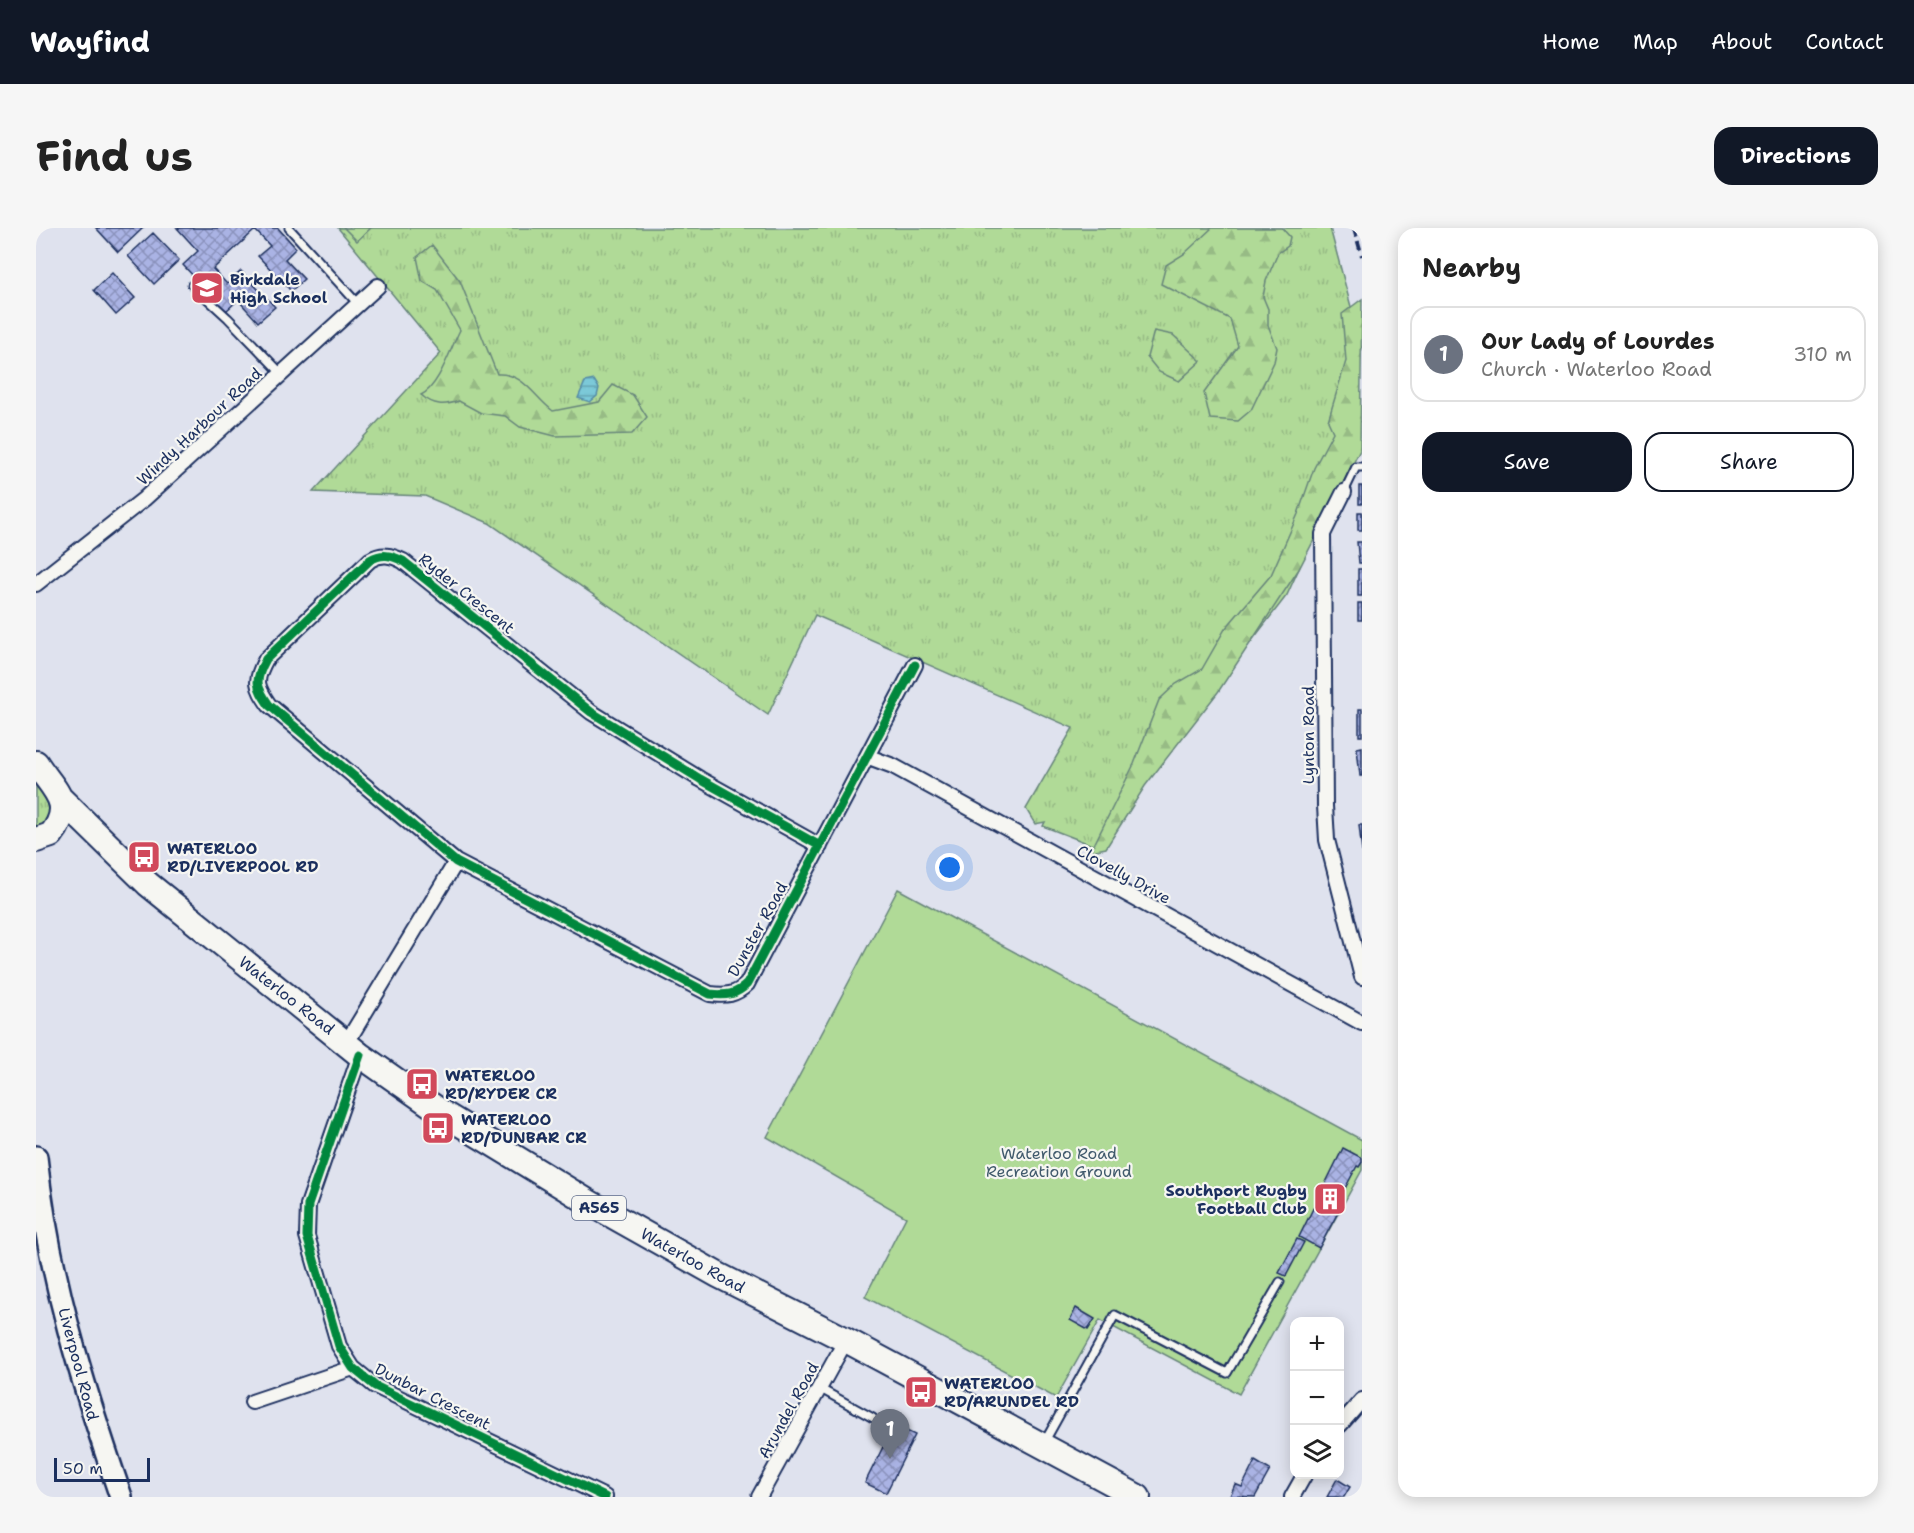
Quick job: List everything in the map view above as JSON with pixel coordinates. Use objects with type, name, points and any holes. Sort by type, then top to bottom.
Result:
[{"type":"highway","name":"A565","points":[[36,763],[63,804],[61,819],[40,839]]},
{"type":"highway","name":"Waterloo Road","points":[[60,798],[93,828],[106,846],[234,954],[353,1048],[444,1114],[590,1203],[718,1275],[846,1340],[1138,1497]]},
{"type":"highway","name":"Waterloo Road","points":[[40,839],[77,835],[106,846]]},
{"type":"main road","name":"Liverpool Road","points":[[36,1157],[43,1223],[83,1388],[121,1497]]},
{"type":"street","name":"Windy Harbour Road","points":[[37,583],[144,499],[378,286]]},
{"type":"street","name":"Lynton Road","points":[[1344,492],[1323,534],[1325,806],[1327,840],[1362,977]]},
{"type":"street","name":"Ryder Crescent","points":[[456,862],[269,705],[258,689],[259,673],[266,659],[378,555],[392,555],[403,561],[591,712],[700,779],[820,846]]},
{"type":"street","name":"Dunster Road","points":[[456,862],[710,994],[725,996],[739,992],[747,984],[869,757],[915,665]]},
{"type":"street","name":"Clovelly Drive","points":[[869,757],[893,766],[1362,1023]]},
{"type":"street","points":[[353,1048],[456,862]]},
{"type":"street","name":"Dunbar Crescent","points":[[353,1048],[308,1205],[306,1222],[307,1236],[336,1337],[353,1368],[375,1386],[605,1497]]},
{"type":"street","name":"Arundel Road","points":[[759,1497],[846,1340]]},
{"type":"street","points":[[252,1402],[353,1368]]},
{"type":"street","points":[[1344,1420],[1362,1400]]},
{"type":"street","points":[[1292,1497],[1302,1479]]},
{"type":"lane","points":[[289,228],[358,304]]},
{"type":"lane","points":[[192,285],[228,318],[281,373]]},
{"type":"lane","points":[[1344,492],[1351,473],[1362,466]]},
{"type":"lane","points":[[1043,1446],[1115,1315],[1227,1373],[1280,1282]]},
{"type":"lane","points":[[819,1388],[873,1418]]},
{"type":"green space","points":[[338,228],[1330,228],[1362,348],[1328,504],[1287,595],[1141,785],[1100,848],[1043,826],[1045,822],[1035,824],[1026,809],[1073,728],[815,615],[768,715],[489,523],[425,496],[313,492],[441,353]]},
{"type":"green space","points":[[344,228],[371,228],[357,241]]},
{"type":"green space","points":[[1212,228],[1282,228],[1290,237],[1288,246],[1278,253],[1266,281],[1263,297],[1268,309],[1268,325],[1277,348],[1274,362],[1251,410],[1238,421],[1210,419],[1204,393],[1238,346],[1230,319],[1161,284],[1166,265],[1184,254]]},
{"type":"green space","points":[[432,245],[460,281],[497,374],[506,374],[521,381],[553,411],[599,402],[613,385],[633,395],[647,417],[632,434],[555,436],[520,427],[505,416],[481,413],[459,401],[439,404],[421,395],[439,375],[460,330],[437,290],[422,281],[417,257]]},
{"type":"green space","points":[[1362,299],[1360,450],[1299,569],[1218,692],[1145,786],[1106,848],[1091,851],[1134,764],[1159,700],[1176,684],[1202,669],[1225,629],[1271,575],[1298,514],[1314,468],[1333,432],[1328,421],[1346,361],[1342,314]]},
{"type":"green space","points":[[1154,331],[1173,335],[1201,361],[1179,381],[1159,372],[1147,357]]},
{"type":"green space","points":[[36,775],[54,799],[47,820],[36,828]]},
{"type":"green space","name":"Waterloo Road Recreation Ground","points":[[898,889],[1362,1140],[1362,1170],[1239,1394],[1100,1320],[1056,1398],[865,1297],[906,1217],[767,1137]]},
{"type":"water","points":[[594,380],[599,388],[597,396],[590,402],[578,398],[585,382]]},
{"type":"building","points":[[96,228],[143,228],[118,252]]},
{"type":"building","points":[[177,228],[278,228],[296,248],[285,259],[304,279],[291,291],[258,256],[270,246],[255,230],[213,269],[227,284],[241,271],[275,307],[258,322],[238,300],[226,311],[183,265],[198,251]]},
{"type":"building","points":[[153,233],[179,260],[154,284],[128,256]]},
{"type":"building","points":[[112,273],[135,298],[116,315],[94,290]]},
{"type":"building","points":[[1359,486],[1362,486],[1362,504],[1359,504]]},
{"type":"building","points":[[1358,512],[1362,512],[1362,530],[1358,530]]},
{"type":"building","points":[[1357,542],[1362,542],[1362,563],[1359,563]]},
{"type":"building","points":[[1358,569],[1362,569],[1362,596],[1358,596]]},
{"type":"building","points":[[1358,603],[1362,603],[1362,620],[1358,620]]},
{"type":"building","points":[[1359,709],[1362,709],[1362,736],[1359,736]]},
{"type":"building","points":[[1362,747],[1362,776],[1360,776],[1357,748]]},
{"type":"building","points":[[1359,825],[1362,825],[1362,852]]},
{"type":"building","name":"Southport Rugby Football Club","points":[[1343,1148],[1362,1158],[1362,1162],[1359,1167],[1357,1166],[1342,1194],[1340,1202],[1343,1203],[1319,1248],[1299,1237]]},
{"type":"building","points":[[1297,1239],[1304,1242],[1286,1276],[1279,1273]]},
{"type":"building","points":[[1076,1308],[1095,1319],[1088,1330],[1070,1320]]},
{"type":"building","points":[[894,1425],[915,1435],[886,1493],[865,1483]]},
{"type":"building","points":[[1255,1461],[1270,1470],[1255,1497],[1230,1496],[1235,1484],[1242,1487]]},
{"type":"building","points":[[1337,1479],[1350,1487],[1344,1497],[1327,1497]]},
{"type":"railway","points":[[1354,228],[1362,256]]},
{"type":"cycle path","points":[[820,846],[700,779],[591,712],[403,561],[394,557],[383,556],[370,560],[266,659],[258,678],[261,693],[269,705],[456,862],[710,994],[721,995],[735,993],[747,984],[915,665]]},
{"type":"cycle path","points":[[360,1055],[308,1205],[307,1236],[339,1346],[353,1368],[375,1386],[605,1497]]},
{"type":"place","name":"Birkdale High School","points":[[207,288]]},
{"type":"place","name":"WATERLOO RD/LIVERPOOL RD","points":[[144,857]]},
{"type":"place","name":"WATERLOO RD/RYDER CR","points":[[422,1084]]},
{"type":"place","name":"WATERLOO RD/DUNBAR CR","points":[[438,1128]]},
{"type":"place","name":"Southport Rugby Football Club","points":[[1330,1199]]},
{"type":"place","name":"WATERLOO RD/ARUNDEL RD","points":[[921,1392]]},
{"type":"place","name":"Our Lady of Lourdes","points":[[890,1459]]}]
